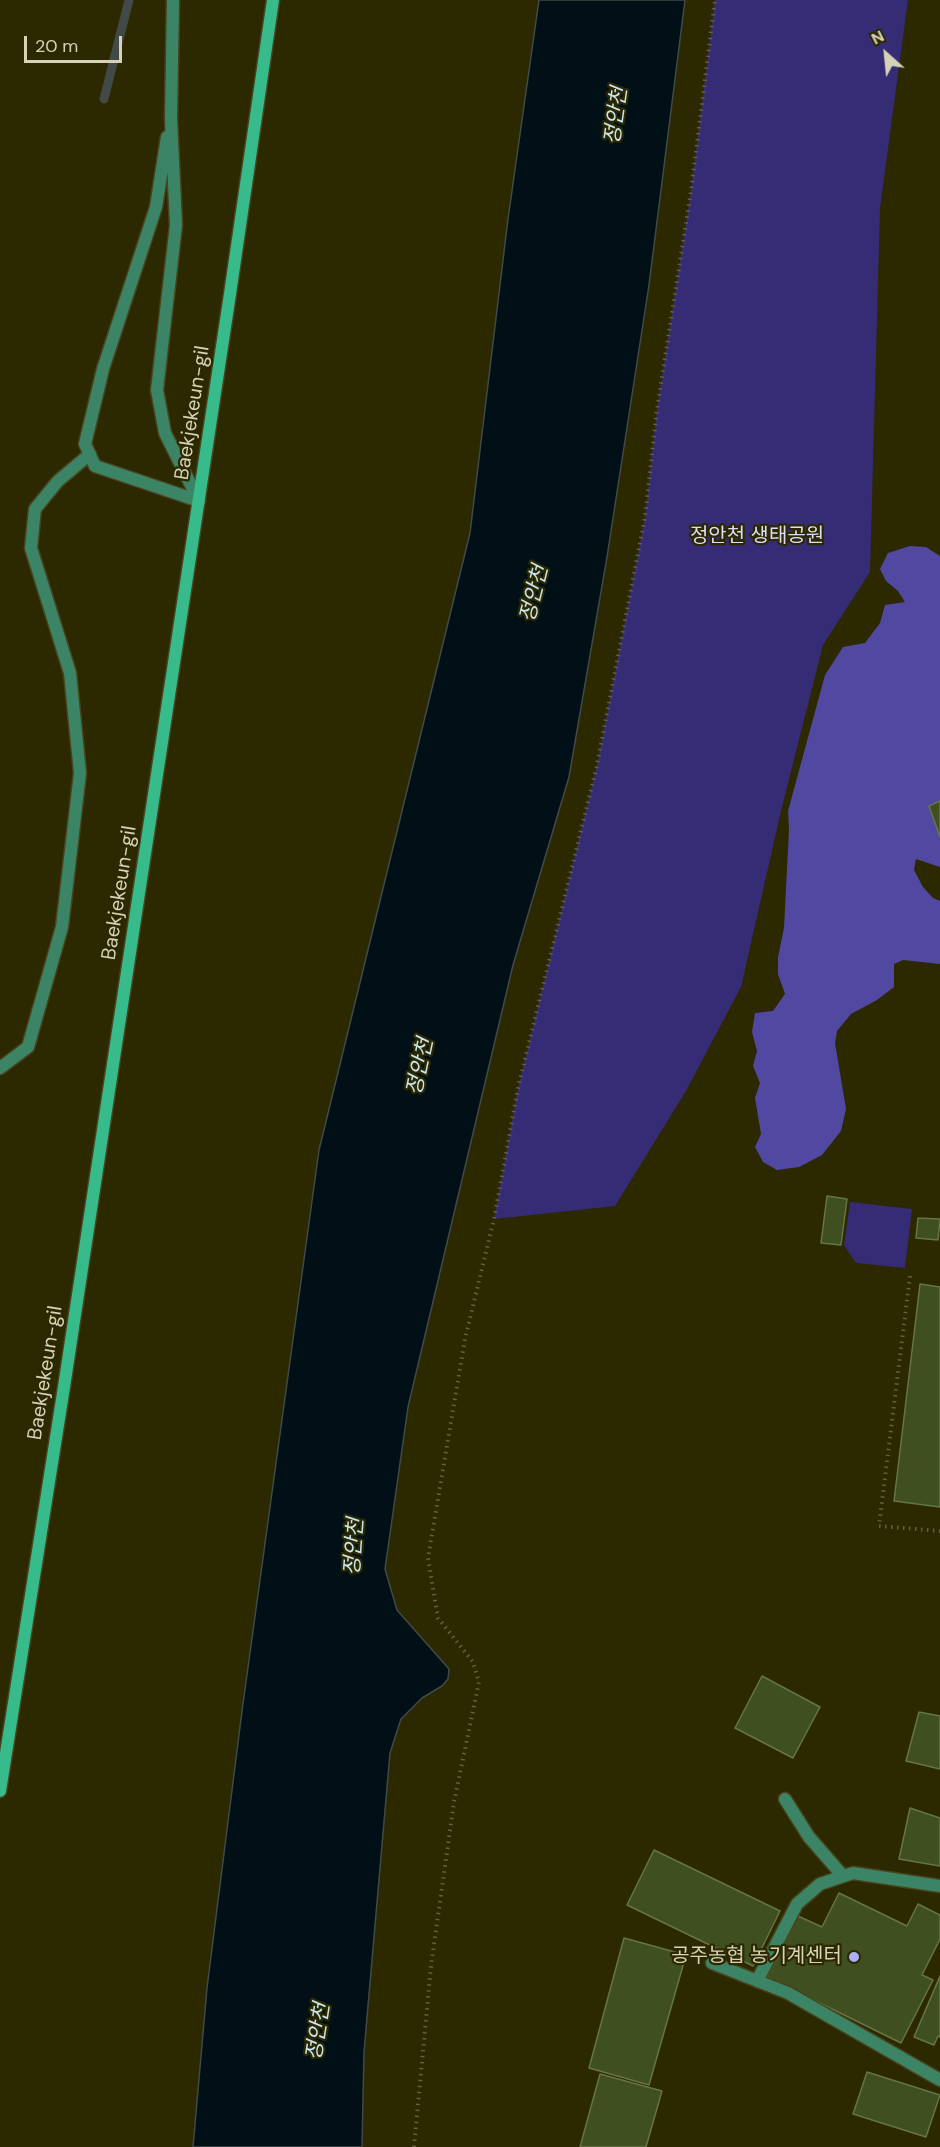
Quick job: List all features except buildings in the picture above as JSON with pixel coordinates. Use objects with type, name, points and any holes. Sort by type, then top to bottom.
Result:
[{"type":"main road","name":"Baekjekeun-gil","points":[[0,1791],[64,1387],[273,0]]},
{"type":"street","points":[[173,0],[171,119],[176,225],[157,390],[165,433],[199,501]]},
{"type":"street","points":[[171,119],[156,207],[103,369],[85,444],[95,466],[199,501]]},
{"type":"street","points":[[0,1068],[28,1047],[62,927],[80,773],[70,673],[31,548],[35,509],[58,482],[90,454]]},
{"type":"street","points":[[785,1799],[809,1837],[843,1876]]},
{"type":"street","points":[[757,1981],[797,1904],[820,1884],[853,1874],[940,1886]]},
{"type":"street","points":[[712,1963],[788,1993],[940,2080]]},
{"type":"path","points":[[414,2147],[431,1966],[454,1802],[478,1682],[473,1662],[438,1618],[428,1558],[465,1339],[494,1219],[518,1088],[597,765],[645,517],[657,409],[691,191],[715,0]]},
{"type":"path","points":[[910,1276],[879,1526],[940,1532]]},
{"type":"green space","name":"정안천 생태공원","points":[[715,0],[908,0],[880,208],[870,572],[823,645],[781,811],[741,987],[686,1091],[615,1206],[494,1219],[518,1088],[597,765],[645,517],[657,409],[691,191]]},
{"type":"green space","points":[[850,1202],[912,1209],[905,1268],[856,1263],[844,1245]]},
{"type":"shaded area","points":[[910,546],[926,547],[940,556],[940,867],[916,859],[914,870],[923,887],[933,898],[940,901],[940,964],[903,960],[894,964],[894,987],[877,1000],[851,1014],[837,1031],[835,1043],[846,1109],[841,1131],[822,1155],[799,1167],[777,1170],[763,1162],[755,1147],[761,1134],[755,1098],[760,1083],[753,1066],[757,1051],[752,1032],[755,1013],[773,1011],[785,994],[778,974],[778,957],[784,928],[788,811],[825,675],[843,647],[865,643],[880,623],[885,605],[905,602],[898,591],[886,581],[880,569],[888,553]]},
{"type":"water","name":"정안천","points":[[539,0],[685,0],[649,285],[607,557],[569,777],[513,965],[408,1407],[385,1569],[397,1610],[449,1669],[448,1679],[442,1686],[422,1698],[401,1719],[390,1753],[364,2052],[362,2147],[193,2147],[207,1988],[242,1711],[319,1150],[470,533],[508,219]]},
{"type":"waterway","points":[[104,99],[129,0]]},
{"type":"place","name":"공주농협 농기계센터","points":[[854,1957]]}]
